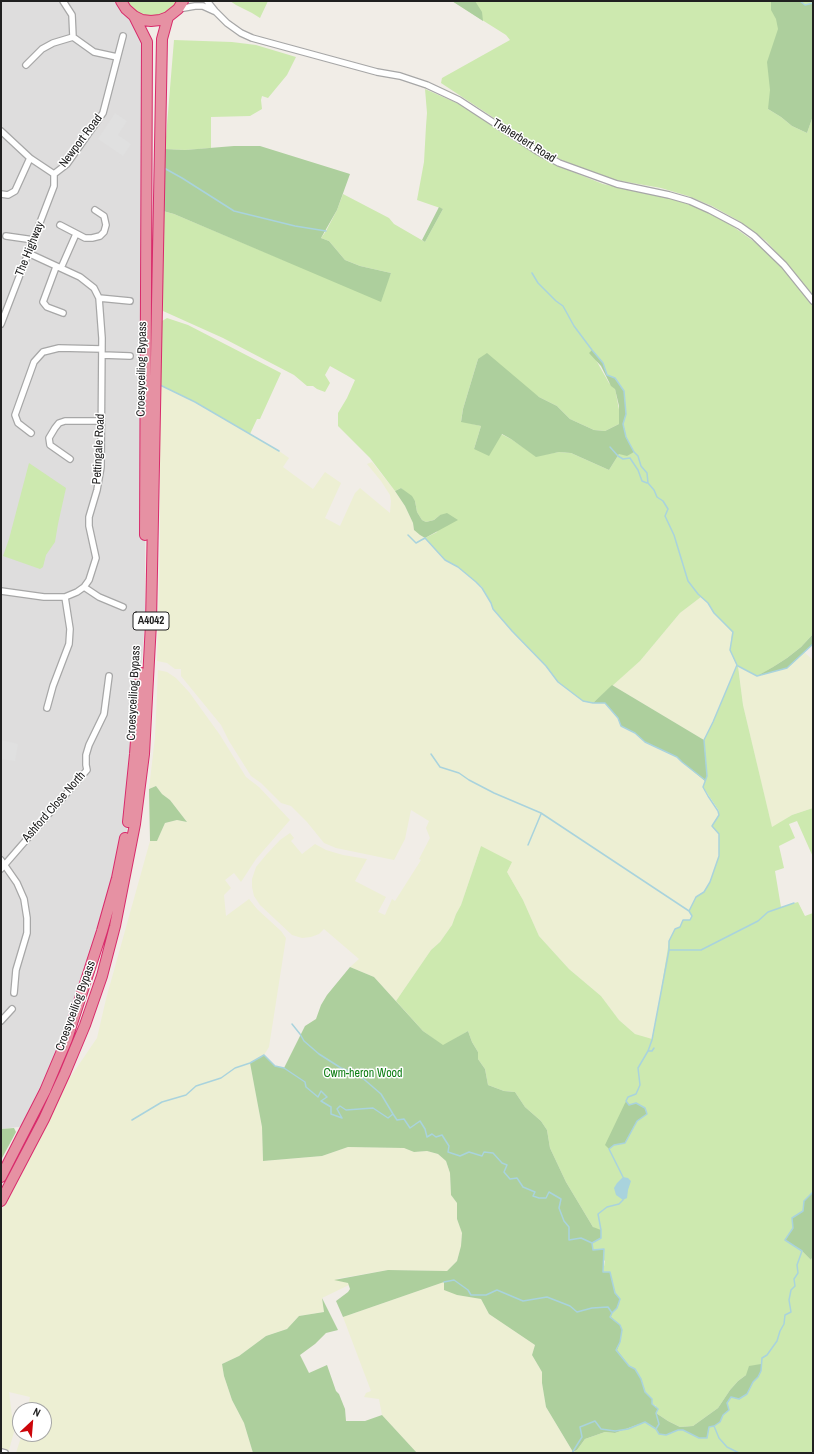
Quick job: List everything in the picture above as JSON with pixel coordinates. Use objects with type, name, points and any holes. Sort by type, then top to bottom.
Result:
[{"type":"highway","name":"Croesyceiliog Bypass","points":[[1,1177],[45,1091],[67,1039],[100,938],[118,878],[128,820],[135,754],[145,622],[147,42],[134,16],[126,9],[121,1]]},
{"type":"highway","points":[[134,16],[142,20],[160,20],[168,17],[180,5]]},
{"type":"highway","name":"Croesyceiliog Bypass","points":[[1,1201],[44,1119],[85,1025],[102,976],[115,926],[135,824],[144,754],[151,623],[162,39],[168,17]]},
{"type":"street","points":[[64,1],[72,14],[73,37]]},
{"type":"street","name":"Treherbert Road","points":[[207,1],[215,11],[232,26],[241,33],[252,38],[378,72],[400,76],[427,85],[459,100],[538,152],[565,166],[617,184],[690,200],[740,226],[759,240],[784,265],[813,301]]},
{"type":"street","name":"Treherbert Road","points":[[180,5],[203,6],[215,11]]},
{"type":"street","name":"Newport Road","points":[[54,174],[67,164],[103,113],[123,36]]},
{"type":"street","points":[[73,37],[94,52],[117,57]]},
{"type":"street","points":[[26,65],[42,50],[53,43],[73,37]]},
{"type":"street","points":[[1,131],[30,158],[54,174]]},
{"type":"street","points":[[1,194],[8,195],[15,191],[30,158]]},
{"type":"street","name":"The Highway","points":[[1,324],[54,186],[54,174]]},
{"type":"street","points":[[60,225],[85,238],[100,236],[104,232],[106,224],[104,216],[95,210]]},
{"type":"street","points":[[63,313],[48,307],[43,302],[76,234]]},
{"type":"street","points":[[6,236],[34,240]]},
{"type":"street","points":[[28,254],[80,276],[94,288],[99,298],[130,301]]},
{"type":"street","name":"Pettingale Road","points":[[84,586],[89,580],[96,558],[89,526],[97,490],[100,467],[102,349],[99,298]]},
{"type":"street","points":[[33,424],[30,432],[18,423],[15,414],[34,362],[43,352],[59,348],[102,349]]},
{"type":"street","points":[[102,355],[130,356]]},
{"type":"street","points":[[70,459],[49,443],[49,438],[59,423],[65,421],[101,421]]},
{"type":"street","points":[[63,454],[68,449]]},
{"type":"street","points":[[1,591],[44,597],[65,597],[77,592],[84,586],[99,597],[123,607]]},
{"type":"street","points":[[47,708],[53,686],[69,644],[70,629],[65,597]]},
{"type":"street","name":"Ashford Close North","points":[[1,869],[3,862],[87,770],[86,755],[88,745],[104,714],[109,676]]},
{"type":"street","points":[[3,862],[17,883],[24,899],[27,918],[27,933],[16,970],[14,993]]},
{"type":"street","points":[[1,1021],[12,1009]]},
{"type":"street","points":[[1,1452],[5,1453]]},
{"type":"shaded area","points":[[1,1],[121,1],[147,42],[145,621],[129,820],[117,878],[85,984],[27,1126],[1,1129]]},
{"type":"shaded area","points":[[115,113],[127,121],[118,135],[131,144],[123,156],[98,139]]},
{"type":"shaded area","points":[[1,740],[18,744],[15,761],[1,759]]},
{"type":"green space","points":[[127,1],[177,1],[170,10],[163,14],[154,16],[137,12]]},
{"type":"green space","points":[[230,1],[268,1],[260,18]]},
{"type":"green space","points":[[452,1],[813,1],[813,9],[768,109],[792,126],[807,133],[813,116],[813,296],[766,241],[739,221],[712,206],[688,196],[661,188],[610,179],[568,163],[547,153],[441,83],[442,78],[510,40],[506,35]]},
{"type":"green space","points":[[452,1],[475,1],[482,12],[483,21]]},
{"type":"green space","points":[[771,1],[800,1],[805,5],[813,3],[813,116],[807,133],[792,126],[768,109],[770,90],[767,62],[778,29],[776,19],[771,10]]},
{"type":"green space","points":[[174,40],[232,42],[256,45],[296,57],[287,75],[268,98],[262,96],[262,109],[250,116],[211,117],[211,148],[185,150],[165,149]]},
{"type":"green space","points":[[425,89],[459,104],[551,163],[603,184],[672,199],[697,207],[731,225],[763,248],[781,266],[813,306],[813,634],[801,647],[787,658],[757,676],[738,666],[743,705],[772,827],[792,815],[813,808],[813,857],[797,821],[789,824],[795,838],[779,846],[784,868],[775,871],[781,907],[798,902],[805,916],[813,913],[813,1192],[804,1201],[803,1211],[786,1240],[802,1251],[811,1260],[813,1256],[813,1453],[572,1453],[577,1450],[585,1439],[605,1432],[615,1433],[645,1422],[666,1435],[678,1430],[683,1430],[699,1438],[709,1427],[720,1422],[723,1415],[729,1410],[727,1403],[731,1397],[747,1394],[753,1382],[758,1377],[746,1375],[738,1381],[718,1408],[693,1426],[680,1427],[656,1413],[656,1406],[652,1404],[652,1399],[645,1392],[641,1379],[635,1369],[629,1366],[616,1350],[620,1325],[610,1317],[617,1308],[620,1299],[615,1293],[610,1272],[603,1272],[605,1261],[593,1250],[592,1243],[601,1238],[566,1182],[550,1148],[547,1130],[541,1121],[525,1107],[515,1092],[504,1091],[488,1085],[485,1069],[478,1059],[478,1052],[468,1031],[443,1046],[423,1031],[396,1001],[431,950],[440,942],[452,925],[461,905],[481,846],[512,862],[507,872],[523,900],[539,936],[569,969],[601,996],[619,1020],[635,1034],[652,1039],[669,941],[675,929],[680,927],[683,920],[690,920],[692,916],[689,911],[696,897],[704,892],[710,882],[719,856],[719,834],[712,826],[719,815],[719,811],[703,787],[707,776],[704,740],[737,666],[730,650],[732,632],[714,613],[708,603],[701,597],[680,613],[640,661],[593,703],[583,701],[558,682],[546,666],[512,631],[493,609],[482,587],[458,567],[445,560],[425,538],[437,532],[440,515],[434,520],[426,522],[422,520],[417,512],[415,501],[401,488],[395,491],[370,458],[338,426],[338,413],[355,380],[330,366],[325,375],[330,383],[325,392],[313,386],[307,386],[294,375],[223,338],[163,311],[163,211],[174,214],[286,261],[387,282],[391,273],[360,266],[345,260],[329,241],[321,238],[337,210],[343,194],[389,218],[394,224],[425,242],[443,209],[417,200],[424,162],[427,113]],"holes":[[[478,359],[539,397],[557,406],[570,419],[594,430],[605,431],[619,424],[620,415],[615,388],[609,383],[596,360],[603,363],[607,375],[624,391],[626,414],[623,424],[626,437],[634,452],[619,454],[609,470],[571,453],[559,452],[536,456],[501,434],[474,449],[481,426],[461,421],[463,409]],[[626,1101],[629,1105],[647,1114],[637,1121],[625,1143],[614,1145]]]},
{"type":"green space","points":[[234,146],[260,146],[350,174],[337,210],[321,238],[329,241],[345,260],[360,266],[391,273],[381,302],[174,214],[163,211],[165,149],[185,150]]},
{"type":"green space","points":[[439,207],[443,209],[425,242],[422,240]]},
{"type":"green space","points":[[167,318],[188,325],[281,373],[260,419],[257,419],[250,434],[195,402],[160,385],[162,321]]},
{"type":"green space","points":[[592,350],[603,363],[607,375],[615,378],[624,391],[626,414],[623,424],[626,437],[634,452],[627,456],[619,454],[609,470],[571,453],[559,452],[536,457],[502,434],[489,456],[474,449],[481,426],[461,422],[463,409],[478,359],[487,353],[539,397],[557,406],[570,419],[594,430],[605,431],[619,424],[619,406],[615,389],[611,386],[601,366],[589,353]]},
{"type":"green space","points":[[160,385],[195,402],[279,451],[289,458],[283,467],[313,489],[325,472],[341,483],[325,518],[340,526],[355,493],[360,488],[390,513],[390,495],[367,464],[372,462],[405,506],[413,523],[414,530],[425,538],[445,560],[458,567],[482,588],[493,609],[546,666],[558,682],[583,701],[605,703],[618,718],[621,726],[635,733],[645,742],[677,757],[705,781],[703,787],[719,815],[712,826],[719,834],[719,856],[710,882],[704,892],[696,897],[690,920],[680,927],[669,941],[669,950],[652,1040],[635,1034],[619,1020],[601,996],[569,969],[539,936],[523,900],[507,872],[481,846],[461,905],[452,925],[440,942],[431,950],[396,1001],[374,977],[350,967],[359,959],[324,929],[319,934],[311,937],[302,938],[292,935],[260,905],[254,896],[252,887],[252,879],[256,867],[280,840],[290,833],[294,838],[291,841],[302,854],[315,844],[326,850],[343,855],[367,859],[355,881],[386,897],[378,912],[385,915],[392,899],[395,901],[421,860],[419,859],[430,838],[426,828],[429,821],[411,810],[405,839],[394,860],[336,848],[324,843],[307,822],[291,806],[281,803],[261,783],[251,776],[229,741],[221,725],[181,676],[181,669],[175,669],[167,663],[157,661],[160,544]]},
{"type":"green space","points":[[29,463],[66,488],[55,542],[46,555],[43,567],[40,569],[3,556],[9,539]]},
{"type":"green space","points":[[401,488],[412,496],[415,501],[417,512],[422,520],[426,522],[434,520],[440,515],[447,513],[458,520],[425,538],[414,530],[413,523],[405,506],[395,491]]},
{"type":"green space","points":[[701,597],[708,603],[714,613],[733,632],[730,650],[787,668],[804,652],[813,660],[813,808],[792,815],[772,828],[743,705],[738,666],[704,740],[612,685],[640,661],[680,613]]},
{"type":"green space","points":[[813,634],[813,644],[787,668],[757,676],[787,658],[801,647]]},
{"type":"green space","points":[[158,670],[167,672],[176,678],[189,692],[220,735],[246,777],[259,787],[290,820],[256,859],[241,882],[234,873],[225,880],[231,888],[224,895],[226,916],[249,899],[286,938],[269,1047],[264,1055],[250,1063],[262,1127],[263,1161],[322,1156],[348,1147],[404,1148],[414,1152],[427,1151],[438,1154],[446,1161],[450,1173],[451,1195],[457,1203],[457,1219],[462,1232],[461,1246],[457,1261],[447,1271],[388,1270],[336,1279],[348,1283],[349,1285],[322,1298],[324,1312],[299,1316],[287,1329],[266,1336],[239,1356],[222,1364],[224,1376],[232,1400],[244,1423],[253,1453],[16,1453],[19,1442],[52,1442],[52,1402],[29,1402],[30,1397],[9,1392],[12,1416],[12,1439],[9,1450],[1,1449],[1,1211],[44,1131],[69,1079],[97,1038],[106,999],[150,841],[157,841],[165,823],[177,820],[187,822],[170,800],[162,794],[156,786],[149,789],[155,737]]},
{"type":"green space","points":[[612,685],[704,740],[707,776],[705,781],[677,757],[645,742],[635,733],[621,726],[618,718],[605,703],[593,703]]},
{"type":"green space","points":[[156,786],[162,794],[170,800],[187,822],[177,820],[165,823],[157,841],[150,841],[149,789]]},
{"type":"green space","name":"Cwm-heron Wood","points":[[350,967],[374,977],[423,1031],[443,1045],[468,1031],[478,1052],[478,1059],[485,1069],[488,1085],[504,1091],[515,1092],[525,1107],[541,1121],[547,1130],[550,1148],[566,1182],[593,1227],[601,1230],[601,1238],[592,1243],[593,1250],[604,1249],[603,1272],[610,1272],[615,1293],[620,1299],[617,1308],[612,1313],[611,1317],[620,1325],[622,1330],[617,1350],[629,1366],[635,1369],[641,1379],[645,1392],[652,1399],[652,1404],[658,1409],[656,1413],[680,1427],[693,1426],[718,1408],[730,1390],[746,1375],[749,1366],[761,1364],[761,1371],[747,1394],[739,1399],[731,1397],[727,1403],[729,1410],[723,1415],[720,1422],[709,1427],[707,1438],[699,1438],[683,1430],[678,1430],[666,1435],[659,1434],[656,1429],[645,1422],[615,1433],[605,1432],[585,1439],[577,1450],[573,1452],[546,1407],[542,1383],[542,1372],[532,1355],[535,1345],[489,1314],[481,1299],[457,1295],[444,1290],[444,1282],[343,1317],[336,1301],[350,1289],[348,1283],[334,1280],[388,1270],[447,1271],[457,1261],[461,1246],[462,1233],[457,1219],[457,1203],[451,1195],[450,1173],[446,1161],[438,1154],[427,1151],[414,1152],[404,1148],[348,1147],[322,1156],[263,1161],[262,1127],[250,1063],[264,1055],[275,1066],[284,1068],[305,1026],[316,1019],[321,1005],[327,995]]},
{"type":"green space","points":[[626,1101],[629,1105],[636,1103],[645,1108],[647,1114],[637,1121],[625,1143],[614,1145],[609,1149],[605,1145]]},
{"type":"green space","points":[[14,1128],[16,1132],[1,1160],[1,1129]]},
{"type":"green space","points":[[813,1192],[813,1256],[811,1260],[802,1251],[785,1240],[793,1228],[792,1218],[803,1211],[804,1201]]},
{"type":"green space","points":[[444,1282],[457,1295],[481,1299],[489,1314],[535,1345],[532,1355],[542,1372],[542,1383],[546,1407],[573,1452],[572,1453],[417,1453],[382,1415],[379,1399],[364,1397],[366,1393],[371,1391],[343,1317]]},
{"type":"green space","points":[[322,1298],[338,1330],[326,1333],[315,1344],[300,1355],[309,1373],[327,1365],[336,1391],[339,1394],[345,1409],[346,1421],[365,1421],[382,1415],[417,1453],[253,1453],[244,1423],[232,1400],[224,1376],[222,1364],[239,1356],[266,1336],[287,1329],[299,1316],[324,1312]]},
{"type":"water","points":[[623,1177],[628,1178],[631,1181],[627,1198],[623,1200],[616,1195],[614,1188]]},
{"type":"waterway","points":[[800,1],[805,5],[813,3]]},
{"type":"waterway","points":[[164,168],[234,211],[295,226],[326,231]]},
{"type":"waterway","points":[[532,273],[538,283],[563,306],[574,326],[603,363],[607,375],[615,378],[624,391],[626,414],[623,424],[626,437],[634,452],[638,456],[641,466],[647,473],[648,483],[654,490],[657,497],[663,501],[668,509],[665,516],[674,535],[688,581],[698,594],[708,603],[714,613],[733,632],[730,650],[737,665],[704,740],[707,776],[703,787],[719,815],[712,826],[719,834],[719,856],[710,882],[704,892],[696,897],[689,911],[692,916],[690,920],[683,920],[680,927],[675,929],[669,941],[669,950],[652,1040],[648,1051],[638,1068],[640,1085],[636,1094],[628,1097],[626,1101],[629,1105],[636,1103],[645,1108],[647,1114],[637,1121],[625,1143],[614,1145],[609,1149],[623,1177]]},
{"type":"waterway","points":[[160,385],[195,402],[279,451]]},
{"type":"waterway","points":[[610,447],[623,459],[630,458],[638,470],[642,481],[647,483]]},
{"type":"waterway","points":[[408,535],[416,543],[425,538],[445,560],[458,567],[476,582],[482,588],[493,609],[546,666],[558,682],[583,701],[605,703],[618,718],[621,726],[635,733],[645,742],[677,757],[705,780]]},
{"type":"waterway","points":[[738,666],[757,676],[787,668],[813,644]]},
{"type":"waterway","points":[[431,754],[440,767],[459,773],[494,793],[541,813],[689,911]]},
{"type":"waterway","points":[[528,845],[541,814]]},
{"type":"waterway","points":[[669,950],[701,950],[758,921],[768,912],[794,903]]},
{"type":"waterway","points":[[292,1024],[304,1041],[319,1054],[341,1068],[359,1075],[381,1094],[393,1114]]},
{"type":"waterway","points":[[648,1051],[652,1051],[654,1048]]},
{"type":"waterway","points":[[132,1120],[162,1102],[186,1095],[196,1086],[221,1078],[235,1068],[250,1063],[264,1055],[275,1066],[284,1068],[305,1082],[306,1087],[318,1097],[321,1091],[327,1097],[321,1101],[331,1107],[331,1114],[342,1118],[337,1109],[340,1106],[346,1110],[373,1108],[388,1118],[393,1114],[397,1120],[404,1119],[410,1128],[420,1121],[425,1129],[427,1137],[432,1134],[436,1137],[442,1135],[449,1146],[448,1152],[460,1156],[469,1152],[482,1156],[484,1152],[493,1153],[502,1163],[507,1165],[504,1172],[510,1179],[517,1178],[523,1187],[535,1192],[533,1196],[546,1198],[549,1192],[561,1199],[559,1208],[564,1221],[569,1227],[569,1240],[581,1238],[592,1243]]},
{"type":"waterway","points":[[714,1426],[720,1422],[723,1415],[729,1410],[727,1403],[731,1397],[739,1399],[747,1394],[761,1371],[762,1358],[767,1355],[777,1341],[784,1324],[785,1315],[791,1312],[789,1300],[791,1290],[795,1286],[794,1279],[798,1273],[797,1265],[802,1251],[785,1240],[793,1228],[792,1218],[803,1211],[804,1201],[813,1192]]},
{"type":"waterway","points":[[623,1200],[619,1204],[607,1207],[598,1214],[601,1238],[592,1243],[593,1250],[604,1249],[603,1272],[610,1272],[615,1293],[620,1299],[617,1308],[610,1317],[620,1325],[622,1330],[620,1342],[616,1350],[629,1366],[635,1369],[641,1379],[645,1392],[652,1399],[652,1404],[658,1409],[656,1413],[659,1424],[656,1429],[659,1434],[666,1435],[678,1430],[683,1430],[699,1438],[707,1438],[709,1427],[714,1426],[719,1438],[727,1447],[739,1453]]},
{"type":"waterway","points":[[444,1282],[454,1280],[468,1290],[471,1295],[486,1295],[497,1290],[523,1301],[547,1297],[570,1306],[577,1312],[592,1308],[608,1307],[612,1313]]},
{"type":"waterway","points":[[572,1453],[582,1437],[580,1427],[595,1421],[601,1429],[615,1431],[628,1429],[645,1422],[656,1429]]}]
